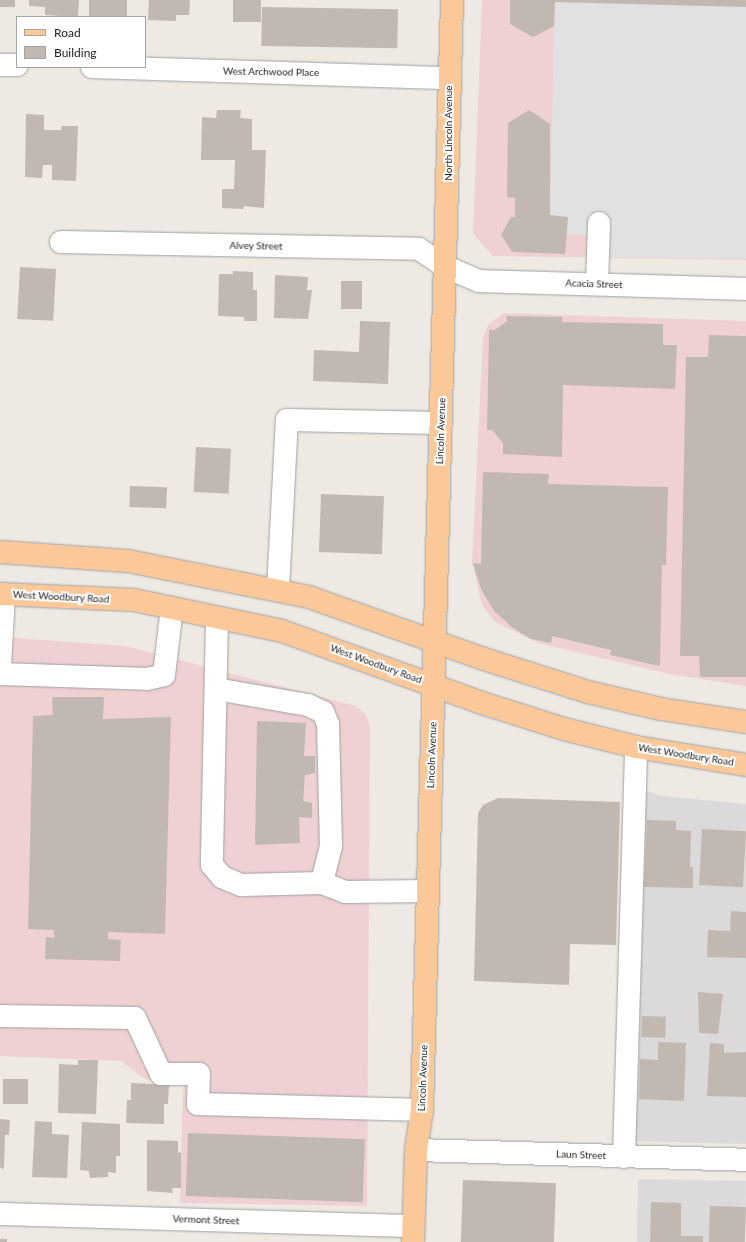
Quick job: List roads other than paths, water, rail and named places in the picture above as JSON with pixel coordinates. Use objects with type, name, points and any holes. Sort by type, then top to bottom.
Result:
[{"type":"main road","name":"North Lincoln Avenue","points":[[446,267],[452,0]]},
{"type":"main road","name":"Lincoln Avenue","points":[[413,1234],[416,1150],[422,1110],[446,267]]},
{"type":"main road","points":[[0,552],[128,561],[309,597],[435,640],[484,659],[588,692],[661,709],[746,722]]},
{"type":"main road","name":"West Woodbury Road","points":[[2,594],[134,600],[301,637],[556,727],[636,748],[746,765]]},
{"type":"street","points":[[0,65],[16,65]]},
{"type":"street","name":"West Archwood Place","points":[[125,68],[450,78]]},
{"type":"street","points":[[597,284],[599,223]]},
{"type":"street","name":"Alvey Street","points":[[61,242],[419,249],[446,267]]},
{"type":"street","name":"Acacia Street","points":[[446,267],[479,281],[746,288]]},
{"type":"street","points":[[278,590],[287,420],[441,423]]},
{"type":"street","points":[[0,666],[2,594]]},
{"type":"street","points":[[0,674],[147,679],[164,674],[172,608]]},
{"type":"street","points":[[218,618],[212,865],[222,877],[242,885],[322,883],[346,892],[428,891]]},
{"type":"street","points":[[216,689],[308,705],[323,712],[328,724],[331,846],[322,883]]},
{"type":"street","points":[[624,1156],[636,748]]},
{"type":"street","points":[[0,1016],[135,1018],[161,1074],[199,1074],[198,1104],[422,1110]]},
{"type":"street","name":"Laun Street","points":[[416,1150],[746,1160]]},
{"type":"street","name":"Vermont Street","points":[[0,1214],[413,1234]]}]
